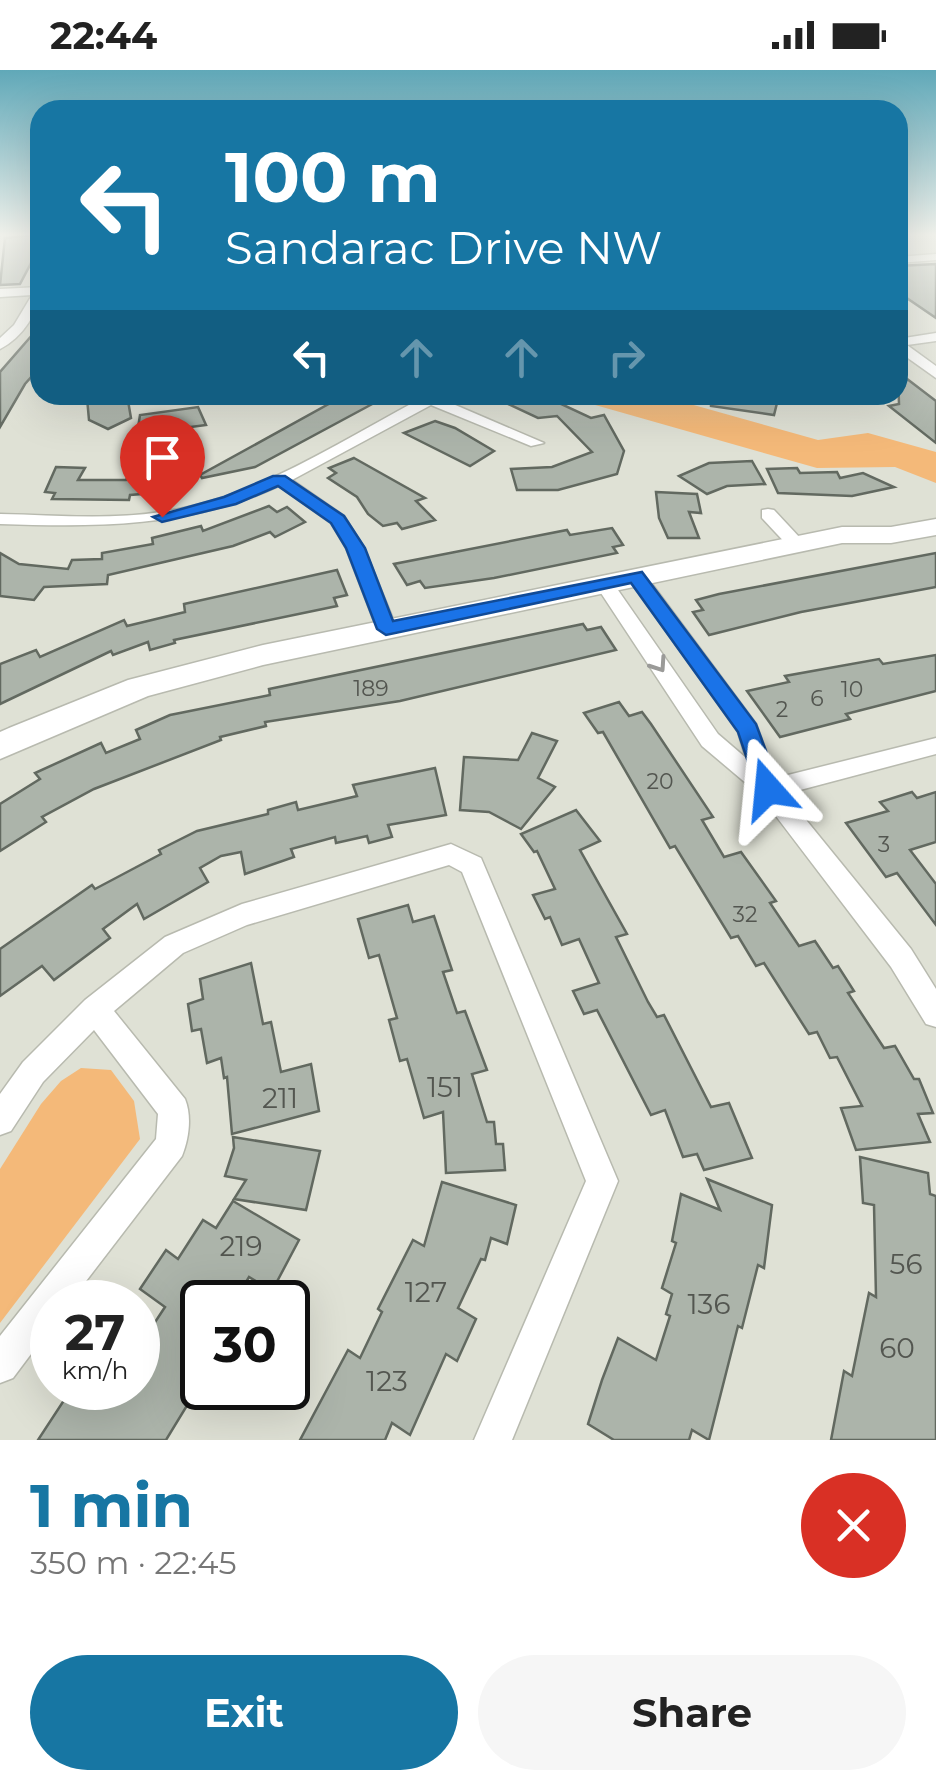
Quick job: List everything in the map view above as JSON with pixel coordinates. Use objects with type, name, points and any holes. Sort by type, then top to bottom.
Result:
[{"type":"street","points":[[0,344],[30,308]]},
{"type":"street","points":[[908,343],[936,337]]},
{"type":"street","points":[[908,351],[936,374]]},
{"type":"street","points":[[0,519],[162,517],[230,500],[279,479],[410,405]]},
{"type":"street","points":[[443,405],[536,443]]},
{"type":"street","points":[[279,479],[338,520],[356,548],[386,629]]},
{"type":"street","points":[[842,535],[874,520],[936,505]]},
{"type":"street","points":[[768,514],[796,544]]},
{"type":"street","points":[[65,537],[75,520]]},
{"type":"street","points":[[0,747],[139,688],[263,655],[842,535],[891,535],[936,527]]},
{"type":"street","points":[[636,576],[748,730],[768,789]]},
{"type":"street","points":[[604,584],[710,740],[768,789],[901,958],[936,1014]]},
{"type":"street","points":[[768,789],[936,746]]},
{"type":"street","points":[[0,1120],[33,1072],[94,1010],[174,945],[242,915],[451,854],[472,865],[602,1181],[493,1440]]},
{"type":"street","points":[[0,1365],[171,1145],[174,1110],[94,1010]]},
{"type":"shaded area","points":[[595,405],[694,405],[818,440],[868,433],[936,452],[936,483],[895,467],[817,468]]},
{"type":"shaded area","points":[[81,1068],[111,1070],[134,1101],[140,1139],[0,1323],[0,1169],[41,1104],[61,1081]]},
{"type":"building","points":[[910,300],[936,300],[936,318]]},
{"type":"building","points":[[30,338],[30,378],[0,427],[0,372]]},
{"type":"building","points":[[908,380],[936,401],[936,443],[889,406],[908,405]]},
{"type":"building","points":[[88,405],[129,405],[131,418],[108,429],[89,420]]},
{"type":"building","points":[[327,405],[370,405],[255,467],[202,478],[200,475]]},
{"type":"building","points":[[510,405],[563,405],[591,418],[604,415],[624,451],[617,474],[558,490],[517,490],[511,469],[552,467],[592,452],[557,416],[538,418]]},
{"type":"building","points":[[711,405],[776,405],[774,415]]},
{"type":"building","points":[[198,407],[206,425],[137,434],[140,415]]},
{"type":"building","points":[[435,421],[494,451],[470,466],[404,433]]},
{"type":"building","points":[[354,458],[425,498],[416,501],[435,520],[402,529],[397,523],[383,526],[368,514],[357,497],[328,478],[336,473],[329,468]]},
{"type":"building","points":[[752,461],[765,484],[727,486],[707,494],[679,476],[709,463]]},
{"type":"building","points":[[56,467],[85,468],[78,480],[126,480],[129,475],[157,474],[168,492],[130,495],[129,500],[52,499],[55,493],[45,492]]},
{"type":"building","points":[[797,468],[800,473],[837,472],[840,478],[863,473],[894,487],[852,496],[778,493],[767,469]]},
{"type":"building","points":[[656,492],[697,494],[701,513],[689,512],[699,538],[668,538],[659,518]]},
{"type":"building","points":[[269,506],[277,512],[287,507],[305,522],[275,537],[270,532],[233,546],[108,575],[107,584],[44,587],[34,600],[0,596],[0,553],[19,564],[68,569],[72,560],[102,559],[102,553],[153,544],[152,538],[201,526],[203,531]]},
{"type":"building","points":[[612,528],[623,545],[613,547],[617,553],[494,578],[425,588],[420,581],[407,585],[394,564],[567,530],[570,535]]},
{"type":"building","points":[[936,553],[936,587],[801,612],[709,635],[693,612],[703,610],[696,600],[719,594]]},
{"type":"building","points":[[337,570],[347,595],[334,598],[337,606],[174,640],[175,643],[150,650],[148,642],[113,655],[111,651],[0,704],[0,664],[36,650],[40,657],[124,620],[127,626],[185,612],[184,604]]},
{"type":"building","points":[[583,624],[587,630],[601,627],[616,650],[400,701],[265,722],[266,726],[220,737],[221,740],[94,789],[42,817],[46,822],[0,851],[0,804],[40,779],[35,773],[101,743],[106,753],[140,739],[136,730],[170,715],[270,695],[269,689]]},
{"type":"building","points":[[936,655],[936,691],[846,714],[850,719],[780,737],[747,691],[789,682],[785,676],[879,659],[883,664]]},
{"type":"building","points":[[619,702],[629,716],[642,712],[651,724],[713,817],[702,820],[724,857],[741,852],[776,901],[770,903],[799,946],[815,941],[833,968],[838,966],[854,991],[848,993],[884,1048],[895,1046],[914,1079],[919,1079],[933,1113],[918,1114],[930,1142],[856,1150],[841,1108],[862,1106],[837,1057],[830,1058],[817,1032],[809,1034],[764,963],[756,966],[738,936],[731,938],[675,846],[670,848],[603,732],[598,733],[584,713]]},
{"type":"building","points":[[532,733],[557,741],[538,778],[555,787],[521,829],[489,812],[460,810],[464,757],[518,760]]},
{"type":"building","points":[[435,768],[446,815],[388,825],[392,837],[369,843],[367,836],[336,843],[335,837],[291,849],[294,857],[245,874],[241,852],[221,856],[200,868],[208,882],[144,919],[137,904],[103,929],[110,938],[54,980],[42,966],[0,996],[0,949],[92,885],[95,889],[197,831],[268,814],[268,810],[296,802],[298,810],[357,796],[353,785]]},
{"type":"building","points":[[912,792],[917,798],[936,792],[936,842],[910,850],[936,884],[936,925],[897,873],[886,877],[846,823],[888,811],[880,802]]},
{"type":"building","points":[[576,810],[600,841],[580,850],[627,934],[616,937],[648,1002],[657,1017],[664,1015],[711,1107],[729,1103],[752,1158],[704,1170],[697,1154],[683,1157],[665,1110],[651,1115],[597,1010],[584,1014],[573,991],[599,983],[579,939],[562,945],[550,917],[545,919],[533,895],[555,889],[537,851],[521,834]]},
{"type":"building","points":[[408,905],[413,922],[434,916],[452,970],[443,972],[457,1013],[465,1011],[487,1070],[472,1074],[487,1122],[494,1122],[496,1144],[503,1144],[505,1170],[446,1173],[443,1112],[424,1118],[407,1059],[400,1061],[389,1020],[397,1018],[379,955],[369,958],[358,919]]},
{"type":"building","points":[[251,963],[263,1024],[271,1022],[281,1072],[311,1064],[319,1111],[232,1134],[227,1077],[224,1078],[221,1058],[207,1063],[201,1029],[192,1031],[188,1004],[203,999],[200,979]]},
{"type":"building","points":[[233,1137],[320,1151],[306,1210],[234,1199],[246,1180],[225,1176],[234,1148]]},
{"type":"building","points":[[860,1157],[928,1173],[930,1194],[936,1196],[936,1440],[831,1440],[844,1371],[852,1376],[869,1293],[876,1297],[874,1205],[863,1203]]},
{"type":"building","points":[[707,1179],[772,1205],[764,1268],[758,1265],[742,1328],[738,1326],[709,1440],[692,1430],[689,1440],[614,1440],[588,1424],[602,1380],[618,1338],[656,1360],[670,1316],[666,1314],[672,1294],[662,1288],[676,1243],[672,1241],[681,1194],[720,1210]]},
{"type":"building","points":[[442,1182],[516,1205],[507,1244],[491,1238],[485,1260],[481,1259],[458,1308],[476,1319],[457,1361],[446,1354],[410,1435],[392,1423],[385,1440],[300,1440],[348,1350],[360,1358],[382,1312],[378,1309],[413,1240],[424,1246]]},
{"type":"building","points":[[233,1201],[299,1240],[278,1280],[180,1280],[180,1410],[184,1410],[166,1440],[38,1440],[58,1410],[160,1410],[160,1315],[165,1307],[160,1303],[160,1280],[146,1280],[166,1250],[178,1259],[203,1220],[216,1228]]},
{"type":"route","points":[[162,517],[230,500],[279,479],[338,520],[356,548],[386,629],[636,576],[748,730],[768,789]]}]
